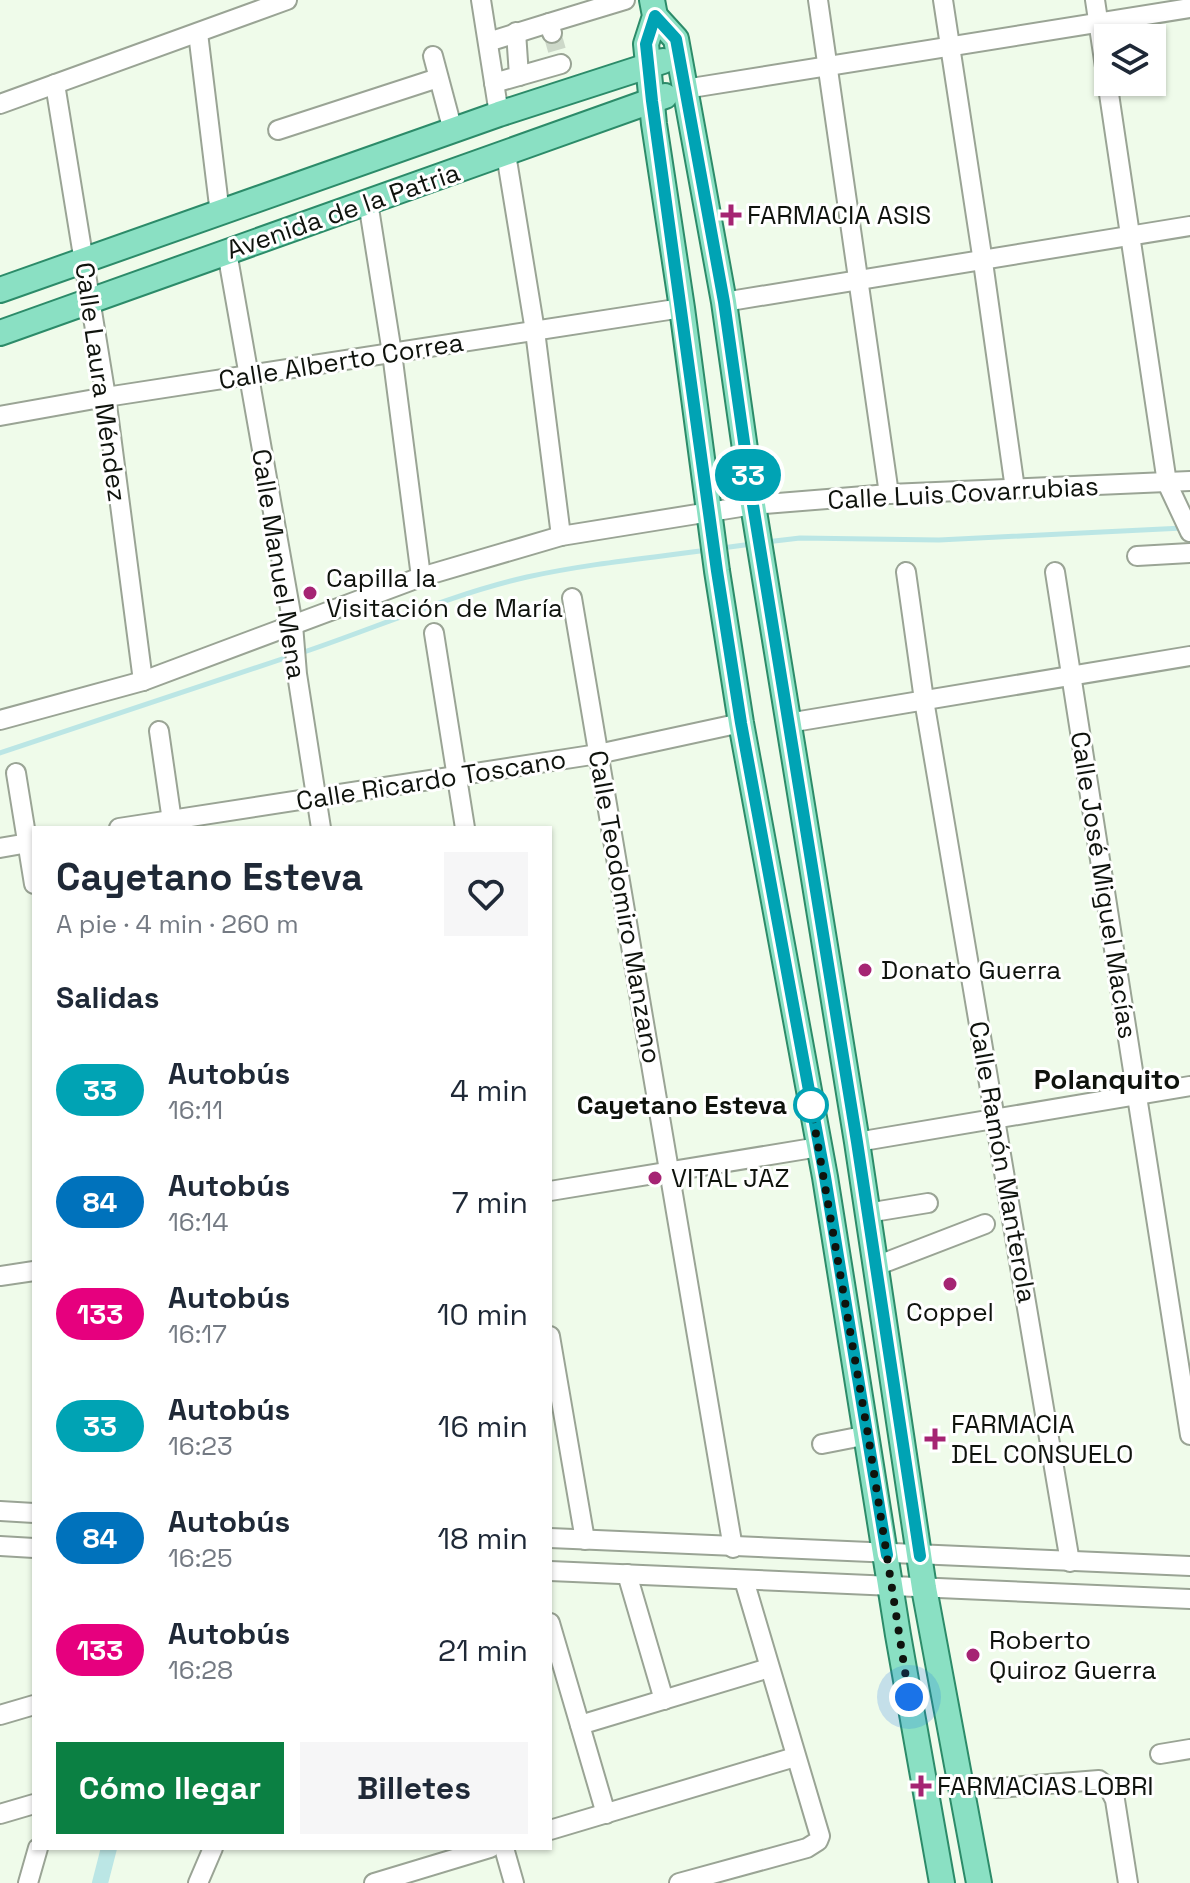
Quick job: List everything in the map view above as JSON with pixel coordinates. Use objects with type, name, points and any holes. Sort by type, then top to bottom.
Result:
[{"type":"main road","points":[[654,8],[676,39],[680,55],[724,302],[754,515],[857,1142],[924,1588],[979,1883]]},
{"type":"main road","points":[[654,8],[646,44],[648,66],[717,571],[741,723],[819,1147],[942,1883]]},
{"type":"main road","name":"Avenida de la Patria","points":[[0,290],[499,114],[680,55]]},
{"type":"main road","name":"Avenida de la Patria","points":[[0,333],[685,89]]},
{"type":"street","points":[[0,104],[198,33],[235,9],[287,0]]},
{"type":"street","points":[[481,0],[499,114]]},
{"type":"street","points":[[488,42],[516,32],[550,28],[625,0]]},
{"type":"street","points":[[818,0],[889,494]]},
{"type":"street","points":[[943,0],[1015,489]]},
{"type":"street","points":[[1095,0],[1170,491],[1190,532]]},
{"type":"street","points":[[685,89],[1190,8]]},
{"type":"street","points":[[516,32],[519,76]]},
{"type":"street","points":[[198,33],[220,214]]},
{"type":"street","points":[[433,56],[453,131]]},
{"type":"street","points":[[494,83],[560,63],[568,91]]},
{"type":"street","points":[[278,130],[438,78]]},
{"type":"street","name":"Calle Laura Méndez","points":[[55,84],[106,397],[143,681]]},
{"type":"street","points":[[506,154],[535,331],[561,536]]},
{"type":"street","points":[[368,202],[392,353],[421,577]]},
{"type":"street","points":[[724,302],[1190,226]]},
{"type":"street","name":"Calle Manuel Mena","points":[[227,252],[293,628],[297,674],[321,826]]},
{"type":"street","name":"Calle Alberto Correa","points":[[0,416],[682,308]]},
{"type":"street","name":"Calle Luis Covarrubias","points":[[0,718],[143,681],[293,628],[421,577],[561,536],[711,521],[889,494],[1015,489],[1170,491],[1190,481]]},
{"type":"street","points":[[1137,556],[1190,553]]},
{"type":"street","name":"Calle Ramón Manterola","points":[[906,572],[924,700],[1070,1562]]},
{"type":"street","name":"Calle José Miguel Macías","points":[[1055,572],[1190,1435]]},
{"type":"street","name":"Calle Teodomiro Manzano","points":[[572,598],[733,1548]]},
{"type":"street","points":[[434,633],[465,826]]},
{"type":"street","points":[[788,723],[1190,656]]},
{"type":"street","name":"Calle Ricardo Toscano","points":[[146,826],[598,754],[741,723]]},
{"type":"street","points":[[159,731],[172,824]]},
{"type":"street","points":[[0,848],[31,843],[16,773]]},
{"type":"street","points":[[857,1142],[1190,1086]]},
{"type":"street","points":[[552,1191],[819,1147]]},
{"type":"street","points":[[867,1213],[928,1203]]},
{"type":"street","points":[[876,1266],[985,1224]]},
{"type":"street","points":[[0,1276],[32,1271]]},
{"type":"street","points":[[552,1348],[585,1540]]},
{"type":"street","points":[[822,1444],[868,1435]]},
{"type":"street","points":[[0,1511],[32,1513]]},
{"type":"street","points":[[552,1538],[1190,1566]]},
{"type":"street","points":[[0,1546],[32,1548]]},
{"type":"street","points":[[552,1571],[1190,1599]]},
{"type":"street","points":[[627,1574],[664,1700]]},
{"type":"street","points":[[679,1883],[807,1848],[818,1841],[820,1832],[744,1580]]},
{"type":"street","points":[[552,1630],[606,1814]]},
{"type":"street","points":[[580,1725],[769,1668]]},
{"type":"street","points":[[1,1710],[32,1705]]},
{"type":"street","points":[[1160,1754],[1190,1749]]},
{"type":"street","points":[[552,1829],[795,1757]]},
{"type":"street","points":[[997,1788],[1099,1780],[1109,1788],[1115,1800],[1128,1883]]},
{"type":"street","points":[[0,1814],[32,1805]]},
{"type":"street","points":[[28,1883],[37,1850]]},
{"type":"street","points":[[198,1883],[212,1850]]},
{"type":"street","points":[[374,1883],[483,1850]]},
{"type":"street","points":[[505,1850],[514,1883]]},
{"type":"waterway","points":[[766,542],[800,538],[939,540],[1183,528]]},
{"type":"waterway","points":[[722,548],[752,544]]},
{"type":"waterway","points":[[301,653],[498,584],[594,565],[708,550]]},
{"type":"waterway","points":[[0,753],[291,656]]},
{"type":"waterway","points":[[100,1883],[108,1850]]},
{"type":"tunnel","points":[[552,33],[560,61]]},
{"type":"bus line","name":"33","points":[[887,1555],[825,1177],[741,723],[717,571],[654,124],[646,44],[655,16],[676,39],[724,302],[753,505],[857,1142],[920,1556]]},
{"type":"place","name":"FARMACIA ASIS","points":[[731,215]]},
{"type":"place","name":"Capilla la Visitación de María","points":[[310,593]]},
{"type":"place","name":"Donato Guerra","points":[[865,970]]},
{"type":"place","name":"Cayetano Esteva","points":[[811,1105]]},
{"type":"place","name":"VITAL JAZ","points":[[655,1178]]},
{"type":"place","name":"Coppel","points":[[950,1284]]},
{"type":"place","name":"FARMACIA DEL CONSUELO","points":[[935,1439]]},
{"type":"place","name":"Roberto Quiroz Guerra","points":[[973,1655]]},
{"type":"place","name":"FARMACIAS LOBRI","points":[[921,1786]]},
{"type":"district","name":"Polanquito","points":[[1107,1079]]},
{"type":"route","points":[[811,1105],[909,1697]]}]
